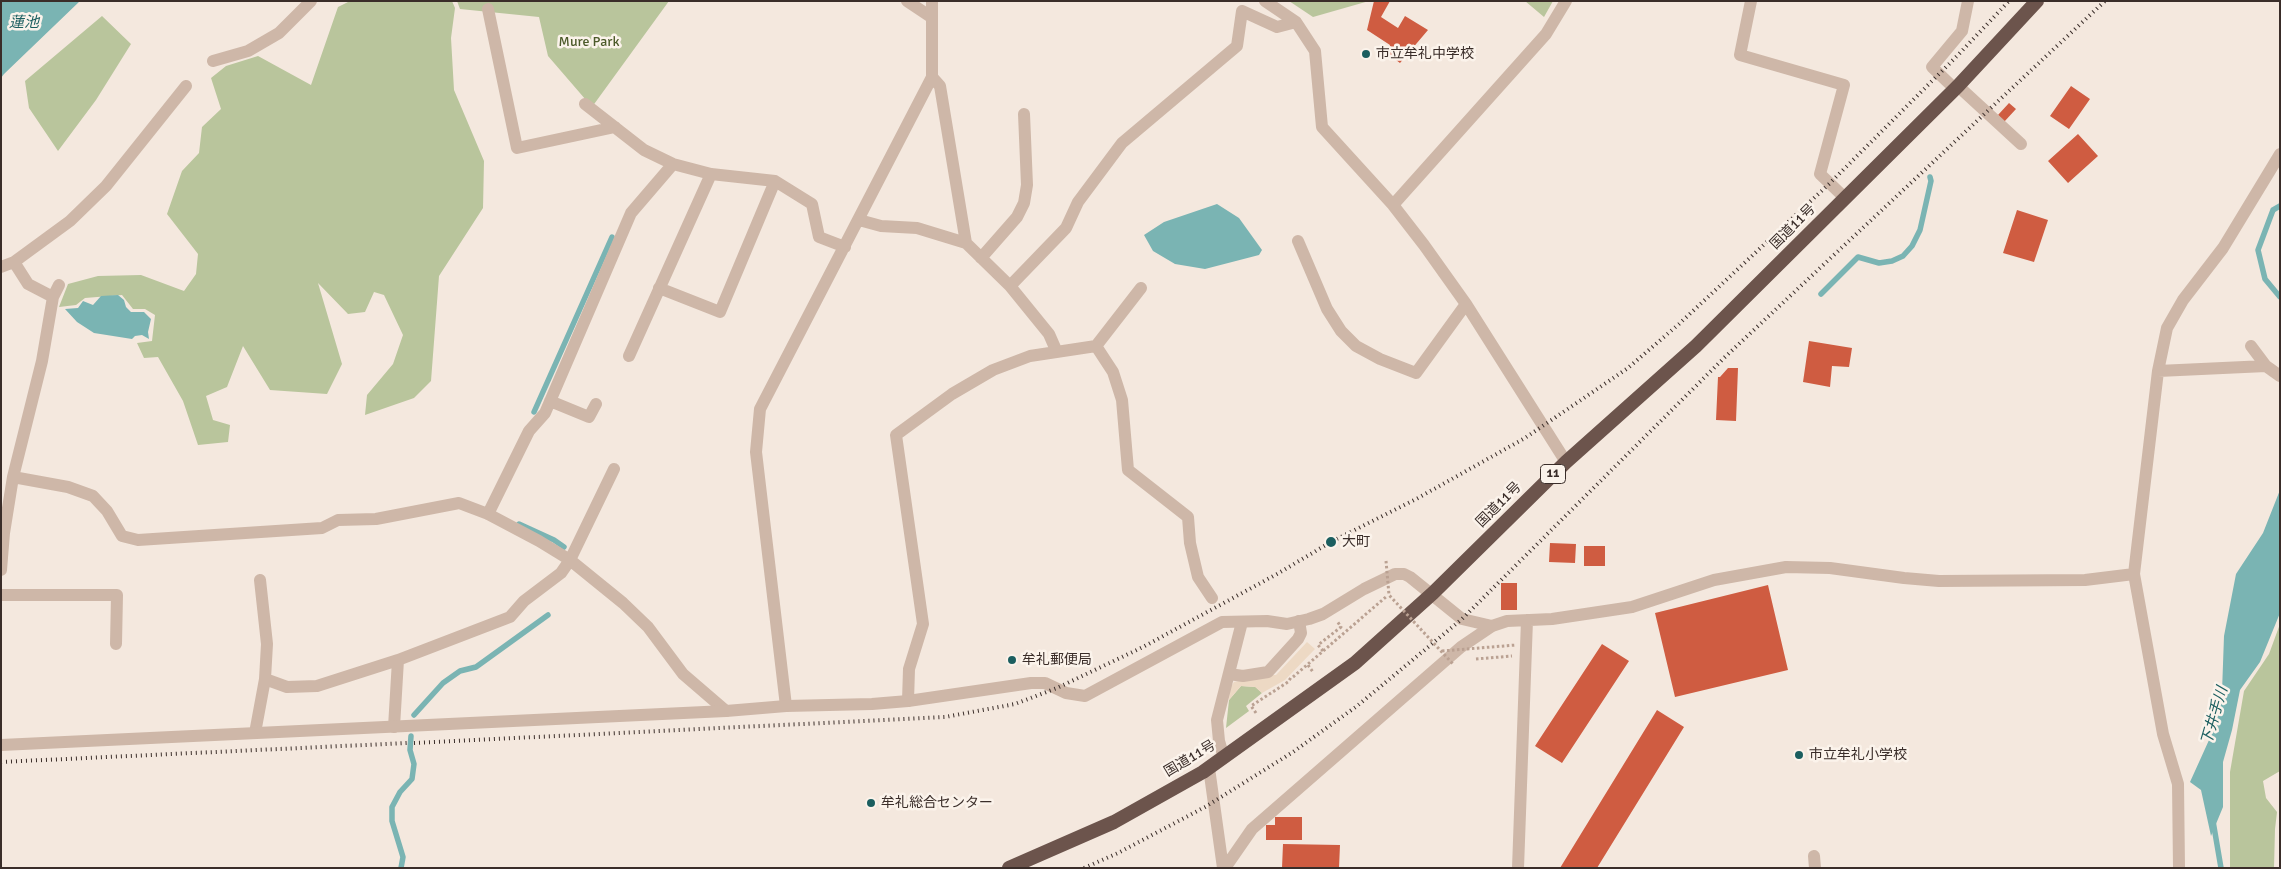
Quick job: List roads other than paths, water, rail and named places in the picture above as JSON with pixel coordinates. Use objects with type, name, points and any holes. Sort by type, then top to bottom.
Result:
[{"type":"highway","name":"国道11号","points":[[1009,868],[1114,822],[1209,768],[1355,663],[1432,594],[1566,462],[1696,346],[1956,88],[2037,1]]},
{"type":"street","points":[[213,61],[248,50],[278,33],[311,1]]},
{"type":"street","points":[[906,1],[931,18]]},
{"type":"street","points":[[786,706],[756,452],[760,410],[932,77],[932,1]]},
{"type":"street","points":[[1265,1],[1296,22],[1315,51],[1322,127],[1393,206],[1466,304],[1566,462]]},
{"type":"street","points":[[1393,206],[1546,34],[1566,1]]},
{"type":"street","points":[[1751,1],[1740,55],[1844,86],[1820,174],[1846,198]]},
{"type":"street","points":[[1968,1],[1962,31],[1932,67],[2021,144]]},
{"type":"street","points":[[488,10],[517,148],[614,127]]},
{"type":"street","points":[[1010,286],[1066,228],[1078,202],[1122,143],[1237,46],[1242,11],[1277,27],[1296,22]]},
{"type":"street","points":[[932,77],[940,86],[966,244]]},
{"type":"street","points":[[1,267],[14,262],[70,221],[106,186],[186,86]]},
{"type":"street","points":[[585,104],[644,150],[673,164],[711,174],[775,181],[812,204],[819,237],[845,247]]},
{"type":"street","points":[[981,258],[1017,217],[1024,203],[1027,185],[1024,114]]},
{"type":"street","points":[[2179,868],[2178,784],[2163,734],[2134,574],[2158,371],[2167,328],[2183,300],[2223,248],[2280,154]]},
{"type":"street","points":[[488,514],[529,431],[545,413],[631,213],[673,164]]},
{"type":"street","points":[[629,356],[711,174]]},
{"type":"street","points":[[659,288],[720,312],[775,181]]},
{"type":"street","points":[[859,220],[882,226],[917,228],[966,244],[1010,286],[1049,334],[1056,350]]},
{"type":"street","points":[[1298,241],[1327,309],[1341,332],[1356,346],[1380,360],[1416,373],[1466,304]]},
{"type":"street","points":[[14,262],[28,284],[52,297]]},
{"type":"street","points":[[1,570],[12,477],[42,362],[52,297],[59,285]]},
{"type":"street","points":[[908,701],[909,669],[922,624],[896,435],[952,394],[993,370],[1030,356],[1056,350],[1096,346],[1141,288]]},
{"type":"street","points":[[1096,346],[1113,372],[1122,400],[1128,470],[1188,517],[1190,543],[1198,577],[1212,598]]},
{"type":"street","points":[[2251,346],[2266,366],[2280,376]]},
{"type":"street","points":[[2158,371],[2266,366]]},
{"type":"street","points":[[550,401],[589,417],[596,404]]},
{"type":"street","points":[[265,679],[287,687],[317,686],[398,660],[510,617],[524,601],[561,573],[570,560],[614,469]]},
{"type":"street","points":[[12,477],[68,486],[93,496],[107,511],[122,536],[138,540],[322,528],[338,520],[376,519],[459,503],[488,514],[539,540],[570,560],[623,603],[648,628],[682,674],[726,711]]},
{"type":"street","points":[[1224,868],[1252,829],[1461,647],[1492,626],[1507,622],[1552,619],[1632,607],[1714,580],[1786,566],[1830,568],[1939,581],[2085,580],[2134,574]]},
{"type":"street","points":[[1,745],[908,701],[1031,683],[1045,683],[1066,693],[1085,696],[1222,622],[1267,621],[1287,624],[1299,621],[1323,614],[1364,589],[1395,574],[1404,574],[1410,577],[1462,619],[1492,626]]},
{"type":"street","points":[[255,733],[265,679],[267,644],[260,580]]},
{"type":"street","points":[[1,595],[117,595],[116,644]]},
{"type":"street","points":[[1518,868],[1527,620]]},
{"type":"street","points":[[1229,674],[1243,676],[1268,672],[1298,639],[1301,633],[1299,621]]},
{"type":"street","points":[[1224,758],[1217,720],[1242,622]]},
{"type":"street","points":[[394,727],[398,660]]},
{"type":"street","points":[[1209,768],[1224,868]]},
{"type":"water","name":"蓮池","points":[[1,1],[80,1],[1,78]]},
{"type":"water","points":[[1217,204],[1239,218],[1262,250],[1259,255],[1205,269],[1175,264],[1153,251],[1144,235],[1164,222]]},
{"type":"water","points":[[118,295],[124,300],[126,307],[131,312],[144,312],[151,319],[148,332],[149,339],[142,335],[135,336],[132,339],[94,333],[77,322],[65,309],[78,308],[83,301],[93,305],[101,296]]},
{"type":"water","points":[[2280,490],[2280,613],[2260,662],[2240,690],[2223,762],[2223,807],[2211,836],[2201,790],[2190,782],[2214,729],[2222,692],[2224,636],[2236,574],[2263,533]]},
{"type":"waterway","points":[[1821,294],[1858,257],[1879,263],[1892,261],[1903,256],[1912,246],[1920,230],[1931,181],[1930,177]]},
{"type":"waterway","name":"下井手川","points":[[2280,206],[2273,210],[2258,250],[2265,279],[2280,297]]},
{"type":"waterway","points":[[534,412],[612,237]]},
{"type":"waterway","points":[[519,524],[554,540],[564,547]]},
{"type":"waterway","points":[[414,715],[443,683],[460,671],[476,667],[548,615]]},
{"type":"waterway","points":[[401,868],[403,857],[392,821],[392,807],[400,792],[412,779],[414,764],[410,750],[411,736]]},
{"type":"waterway","name":"下井手川","points":[[2213,821],[2221,868]]},
{"type":"railway","points":[[414,743],[945,717],[1015,704],[1057,688],[1143,647],[1277,574],[1331,542],[1418,498],[1525,438],[1628,368],[1679,324],[1829,184],[1958,55],[2009,1]]},
{"type":"railway","points":[[1084,868],[1118,853],[1205,807],[1293,752],[1357,706],[1462,619],[1725,357],[2105,1]]},
{"type":"railway","points":[[1,762],[407,743]]},
{"type":"place","name":"市立牟礼中学校","points":[[1366,54]]},
{"type":"place","name":"大町","points":[[1331,542]]},
{"type":"place","name":"牟礼郵便局","points":[[1012,660]]},
{"type":"place","name":"市立牟礼小学校","points":[[1799,755]]},
{"type":"place","name":"牟礼総合センター","points":[[871,803]]},
{"type":"park label","name":"Mure Park","points":[[589,42]]}]
